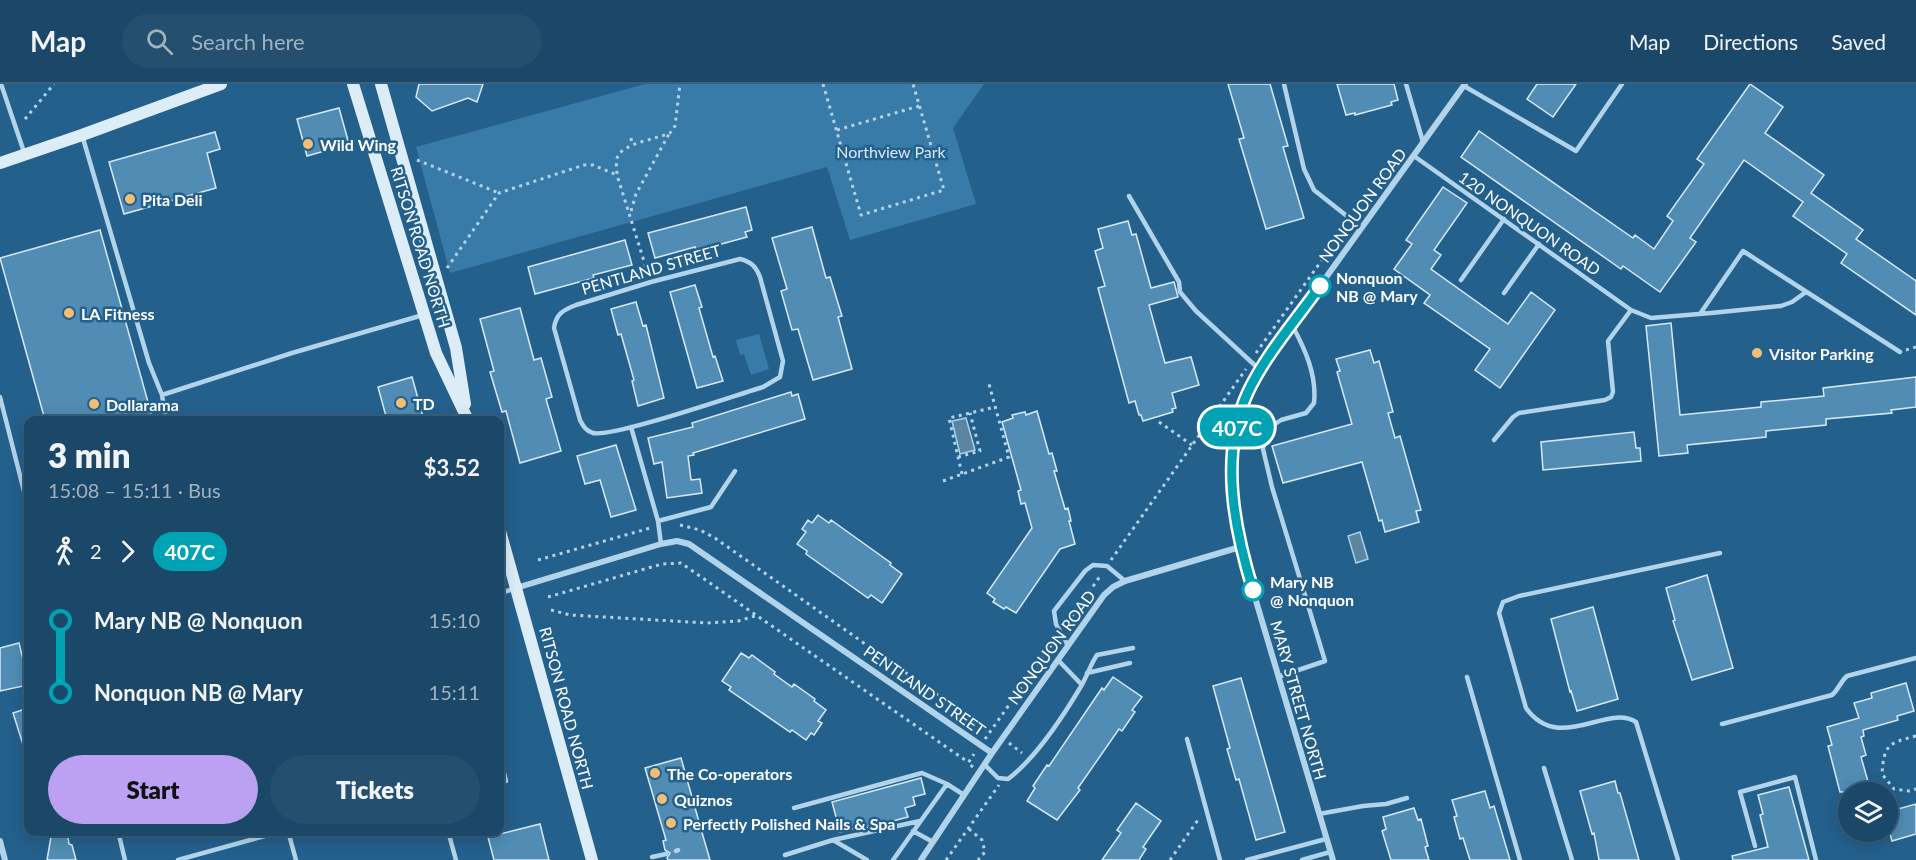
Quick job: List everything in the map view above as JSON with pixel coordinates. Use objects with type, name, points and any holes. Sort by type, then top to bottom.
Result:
[{"type":"main road","points":[[0,163],[221,84]]},
{"type":"main road","name":"RITSON ROAD NORTH","points":[[353,84],[436,353],[466,416]]},
{"type":"main road","name":"RITSON ROAD NORTH","points":[[381,84],[456,348],[467,416]]},
{"type":"main road","name":"RITSON ROAD NORTH","points":[[504,545],[592,860]]},
{"type":"street","name":"NONQUON ROAD","points":[[921,860],[992,753],[1104,594],[1125,581],[1240,547],[1232,484],[1234,448],[1241,411],[1260,369],[1465,85]]},
{"type":"street","name":"PENTLAND STREET","points":[[516,588],[661,544],[677,541],[689,544],[992,753]]},
{"type":"street","name":"MARY STREET NORTH","points":[[1240,547],[1333,860]]},
{"type":"street","points":[[0,841],[5,860]]},
{"type":"lane","points":[[1,84],[25,155]]},
{"type":"lane","points":[[1284,84],[1304,170],[1314,190],[1362,228]]},
{"type":"lane","points":[[1406,84],[1424,142]]},
{"type":"lane","points":[[1465,85],[1576,151],[1622,84]]},
{"type":"lane","points":[[82,135],[148,363],[162,395],[165,416]]},
{"type":"lane","name":"120 NONQUON ROAD","points":[[1414,156],[1631,310],[1651,318],[1781,306],[1792,302],[1806,292]]},
{"type":"lane","points":[[1129,196],[1179,282],[1180,292],[1196,311],[1260,369]]},
{"type":"lane","points":[[1461,280],[1504,219]]},
{"type":"lane","points":[[1504,293],[1539,244]]},
{"type":"lane","points":[[1700,314],[1743,250],[1900,352]]},
{"type":"lane","name":"PENTLAND STREET","points":[[740,259],[749,261],[756,268],[760,277],[783,361],[780,377],[774,383],[763,387],[631,427],[593,433],[585,428],[580,420],[554,328],[556,317],[565,309],[651,282],[740,259]]},
{"type":"lane","points":[[1494,440],[1519,413],[1611,398],[1613,392],[1608,341],[1631,310]]},
{"type":"lane","points":[[162,395],[292,353],[425,315]]},
{"type":"lane","points":[[1278,677],[1325,661],[1272,487],[1263,449],[1265,435],[1269,428],[1281,420],[1306,413],[1314,403],[1313,380],[1307,355],[1292,324]]},
{"type":"lane","points":[[0,396],[24,491]]},
{"type":"lane","points":[[631,427],[658,520],[661,544]]},
{"type":"lane","points":[[658,520],[711,507],[735,471]]},
{"type":"lane","points":[[1678,860],[1636,722],[1629,717],[1620,717],[1564,728],[1532,717],[1526,708],[1499,613],[1503,602],[1519,596],[1720,553]]},
{"type":"lane","points":[[1068,646],[1054,618],[1054,611],[1085,571],[1094,565],[1107,566],[1125,581]]},
{"type":"lane","points":[[504,592],[516,588]]},
{"type":"lane","points":[[985,765],[998,778],[1008,779],[1025,764],[1066,711],[1097,655],[1133,648]]},
{"type":"lane","points":[[1722,724],[1832,695],[1837,691],[1840,681],[1847,676],[1916,658]]},
{"type":"lane","points":[[1058,660],[1082,685]]},
{"type":"lane","points":[[1087,673],[1130,663]]},
{"type":"lane","points":[[1467,677],[1520,860]]},
{"type":"lane","points":[[1187,739],[1220,860]]},
{"type":"lane","points":[[1544,768],[1572,860]]},
{"type":"lane","points":[[504,773],[506,781]]},
{"type":"lane","points":[[794,808],[922,773],[964,795]]},
{"type":"lane","points":[[1755,846],[1740,792],[1795,777],[1816,860]]},
{"type":"lane","points":[[903,860],[895,858],[946,784]]},
{"type":"lane","points":[[1319,814],[1386,804],[1407,798]]},
{"type":"lane","points":[[785,855],[833,840],[920,821]]},
{"type":"lane","points":[[913,831],[933,842]]},
{"type":"lane","points":[[119,836],[125,860]]},
{"type":"lane","points":[[178,860],[265,836]]},
{"type":"lane","points":[[289,836],[296,860]]},
{"type":"lane","points":[[449,836],[456,860]]},
{"type":"lane","points":[[1247,860],[1326,839]]},
{"type":"lane","points":[[833,840],[867,860]]},
{"type":"lane","points":[[1302,860],[1330,852]]},
{"type":"lane","points":[[652,857],[666,854]]},
{"type":"path","points":[[25,119],[54,84]]},
{"type":"path","points":[[631,215],[636,194],[675,126],[680,84]]},
{"type":"path","points":[[823,84],[861,215],[944,190],[913,84]]},
{"type":"path","points":[[837,130],[919,106]]},
{"type":"path","points":[[651,282],[617,175],[616,162],[623,149],[670,133]]},
{"type":"path","points":[[631,138],[632,145]]},
{"type":"path","points":[[417,160],[499,193]]},
{"type":"path","points":[[447,268],[499,193],[584,165],[593,165],[617,175]]},
{"type":"path","points":[[968,763],[1351,219]]},
{"type":"path","points":[[943,481],[1009,457],[989,384]]},
{"type":"path","points":[[962,474],[950,418],[995,406]]},
{"type":"path","points":[[958,458],[980,451],[970,412]]},
{"type":"path","points":[[1159,422],[1192,445]]},
{"type":"path","points":[[548,597],[672,562],[681,563],[968,763],[998,787]]},
{"type":"path","points":[[551,610],[570,615],[707,623],[738,621],[758,615]]},
{"type":"path","points":[[1916,736],[1894,742],[1883,755],[1882,774],[1894,789],[1916,789]]},
{"type":"path","points":[[1170,860],[1206,808]]},
{"type":"path","points":[[968,829],[982,840],[985,852],[978,860]]},
{"type":"green space","name":"Northview Park","points":[[645,84],[984,84],[953,128],[976,204],[850,240],[827,167],[450,273],[416,147]]},
{"type":"green space","points":[[759,334],[769,369],[751,375],[744,354],[740,355],[736,340]]},
{"type":"shaded area","points":[[966,418],[975,450],[960,454],[952,421]]},
{"type":"shaded area","points":[[1360,532],[1368,559],[1356,563],[1348,536]]},
{"type":"building","points":[[419,84],[483,84],[477,102],[468,98],[432,111],[416,97]]},
{"type":"building","points":[[1228,84],[1270,84],[1288,146],[1283,147],[1304,218],[1266,229],[1239,139],[1244,138]]},
{"type":"building","points":[[1337,84],[1394,84],[1398,100],[1391,102],[1392,105],[1355,115],[1355,113],[1346,115]]},
{"type":"building","points":[[1537,84],[1576,84],[1553,117],[1527,99]]},
{"type":"building","points":[[1750,84],[1783,107],[1765,133],[1824,175],[1811,193],[1863,230],[1856,239],[1916,281],[1916,315],[1841,263],[1847,254],[1793,216],[1803,202],[1744,160],[1690,238],[1696,242],[1660,292],[1623,266],[1621,269],[1461,157],[1479,131],[1633,238],[1635,235],[1654,249],[1673,221],[1667,216],[1704,164],[1697,159]]},
{"type":"building","points":[[339,108],[349,144],[307,156],[297,119]]},
{"type":"building","points":[[215,132],[220,149],[207,153],[216,188],[124,214],[109,162]]},
{"type":"building","points":[[1443,187],[1467,203],[1434,250],[1441,255],[1431,269],[1508,324],[1531,292],[1555,310],[1500,388],[1475,370],[1490,349],[1424,303],[1430,295],[1394,269],[1412,244],[1406,240]]},
{"type":"building","points":[[746,207],[752,230],[745,232],[747,237],[696,251],[695,247],[655,258],[648,233]]},
{"type":"building","points":[[1128,221],[1132,235],[1136,234],[1151,288],[1174,282],[1178,297],[1149,305],[1165,363],[1191,357],[1199,385],[1172,393],[1176,408],[1172,409],[1173,412],[1143,421],[1135,401],[1129,403],[1098,288],[1105,286],[1095,251],[1103,248],[1098,229]]},
{"type":"building","points":[[812,227],[826,278],[830,277],[842,316],[838,317],[852,369],[813,380],[798,329],[792,330],[781,291],[787,289],[772,238]]},
{"type":"building","name":"LA Fitness","points":[[100,230],[152,416],[44,416],[0,258]]},
{"type":"building","points":[[625,240],[632,265],[535,294],[528,267]]},
{"type":"building","points":[[695,285],[713,357],[715,356],[723,381],[697,388],[670,292]]},
{"type":"building","points":[[636,302],[643,326],[646,325],[664,398],[638,406],[632,381],[634,380],[621,334],[618,335],[611,309]]},
{"type":"building","points":[[520,308],[534,360],[541,358],[552,397],[546,399],[561,451],[520,463],[506,411],[502,412],[490,372],[494,371],[480,319]]},
{"type":"building","points":[[1671,323],[1680,415],[1761,407],[1761,402],[1824,396],[1823,388],[1916,377],[1916,407],[1891,410],[1892,413],[1826,419],[1826,425],[1766,431],[1766,437],[1687,445],[1688,453],[1659,456],[1646,326]]},
{"type":"building","points":[[1370,350],[1374,363],[1379,361],[1393,412],[1388,413],[1395,438],[1400,436],[1421,510],[1416,511],[1419,522],[1385,532],[1382,520],[1379,521],[1362,462],[1283,483],[1272,446],[1352,424],[1337,372],[1340,371],[1336,359]]},
{"type":"building","name":"TD","points":[[412,377],[423,416],[386,416],[378,387]]},
{"type":"building","points":[[791,392],[792,396],[798,394],[805,419],[693,453],[694,455],[688,456],[691,480],[700,479],[702,493],[667,498],[662,462],[654,464],[648,438],[693,427],[692,423]]},
{"type":"building","points":[[1037,411],[1049,454],[1052,453],[1057,471],[1054,471],[1065,509],[1068,508],[1075,544],[1060,549],[1016,613],[993,602],[995,599],[987,593],[1032,528],[1025,503],[1021,504],[1018,491],[1021,490],[1002,422],[1013,418],[1012,415],[1025,412],[1026,415]]},
{"type":"building","points":[[1634,432],[1636,448],[1640,448],[1641,461],[1543,470],[1541,442]]},
{"type":"building","points":[[616,445],[636,510],[611,517],[600,480],[585,484],[577,456]]},
{"type":"building","points":[[818,515],[829,523],[831,520],[891,563],[890,565],[902,574],[882,603],[871,595],[868,598],[806,554],[807,551],[797,544],[806,532],[802,529],[808,520],[812,523]]},
{"type":"building","points":[[1707,575],[1733,668],[1692,680],[1673,621],[1675,620],[1666,588]]},
{"type":"building","points":[[1593,607],[1618,699],[1577,711],[1551,619]]},
{"type":"building","points":[[19,643],[24,664],[24,686],[0,691],[0,648]]},
{"type":"building","points":[[741,653],[749,658],[752,655],[792,687],[794,684],[815,699],[814,701],[826,710],[818,721],[822,723],[814,735],[811,733],[806,740],[792,730],[790,732],[729,690],[731,687],[722,681]]},
{"type":"building","points":[[1113,677],[1142,697],[1132,710],[1135,712],[1122,731],[1119,729],[1078,788],[1080,790],[1057,820],[1027,801],[1035,788],[1033,786],[1047,765],[1049,766],[1102,688],[1104,690]]},
{"type":"building","points":[[1241,678],[1285,832],[1256,840],[1239,779],[1236,780],[1227,749],[1230,748],[1213,686]]},
{"type":"building","points":[[1906,683],[1914,711],[1897,716],[1898,720],[1863,730],[1864,736],[1861,737],[1866,755],[1861,757],[1868,782],[1838,782],[1838,784],[1828,746],[1832,745],[1827,727],[1859,718],[1854,703],[1872,698],[1871,693]]},
{"type":"building","points":[[24,709],[24,748],[13,713]]},
{"type":"building","points":[[681,758],[710,860],[668,860],[667,858],[670,853],[665,850],[663,841],[666,840],[645,768]]},
{"type":"building","points":[[921,778],[925,794],[913,797],[915,805],[905,808],[908,817],[860,830],[859,827],[840,832],[832,802]]},
{"type":"building","points":[[1615,781],[1639,860],[1599,860],[1594,833],[1592,834],[1580,791]]},
{"type":"building","points":[[1789,787],[1809,860],[1733,860],[1732,856],[1768,847],[1760,815],[1763,814],[1758,795]]},
{"type":"building","points":[[1485,791],[1490,808],[1494,806],[1510,860],[1470,860],[1463,838],[1460,839],[1452,800]]},
{"type":"building","points":[[1136,803],[1161,821],[1143,847],[1146,849],[1139,860],[1102,860],[1121,833],[1117,830]]},
{"type":"building","points":[[1916,804],[1916,834],[1898,839],[1898,809]]},
{"type":"building","points":[[1414,808],[1418,820],[1421,819],[1429,860],[1391,860],[1382,831],[1386,829],[1383,817]]},
{"type":"building","points":[[540,824],[549,860],[494,860],[488,837],[504,836],[504,833]]},
{"type":"building","points":[[51,836],[68,836],[76,860],[47,860]]},
{"type":"bus line","name":"407C","points":[[1253,590],[1240,547],[1232,484],[1234,448],[1241,411],[1258,372],[1320,286]]},
{"type":"place","name":"Wild Wing","points":[[308,144]]},
{"type":"place","name":"Pita Deli","points":[[130,199]]},
{"type":"place","name":"Nonquon NB @ Mary","points":[[1320,286]]},
{"type":"place","name":"LA Fitness","points":[[69,313]]},
{"type":"place","name":"Visitor Parking","points":[[1757,353]]},
{"type":"place","name":"TD","points":[[401,403]]},
{"type":"place","name":"Dollarama","points":[[94,404]]},
{"type":"place","name":"Mary NB @ Nonquon","points":[[1253,590]]},
{"type":"place","name":"The Co-operators","points":[[655,773]]},
{"type":"place","name":"Quiznos","points":[[662,799]]},
{"type":"place","name":"Perfectly Polished Nails & Spa","points":[[671,823]]}]
